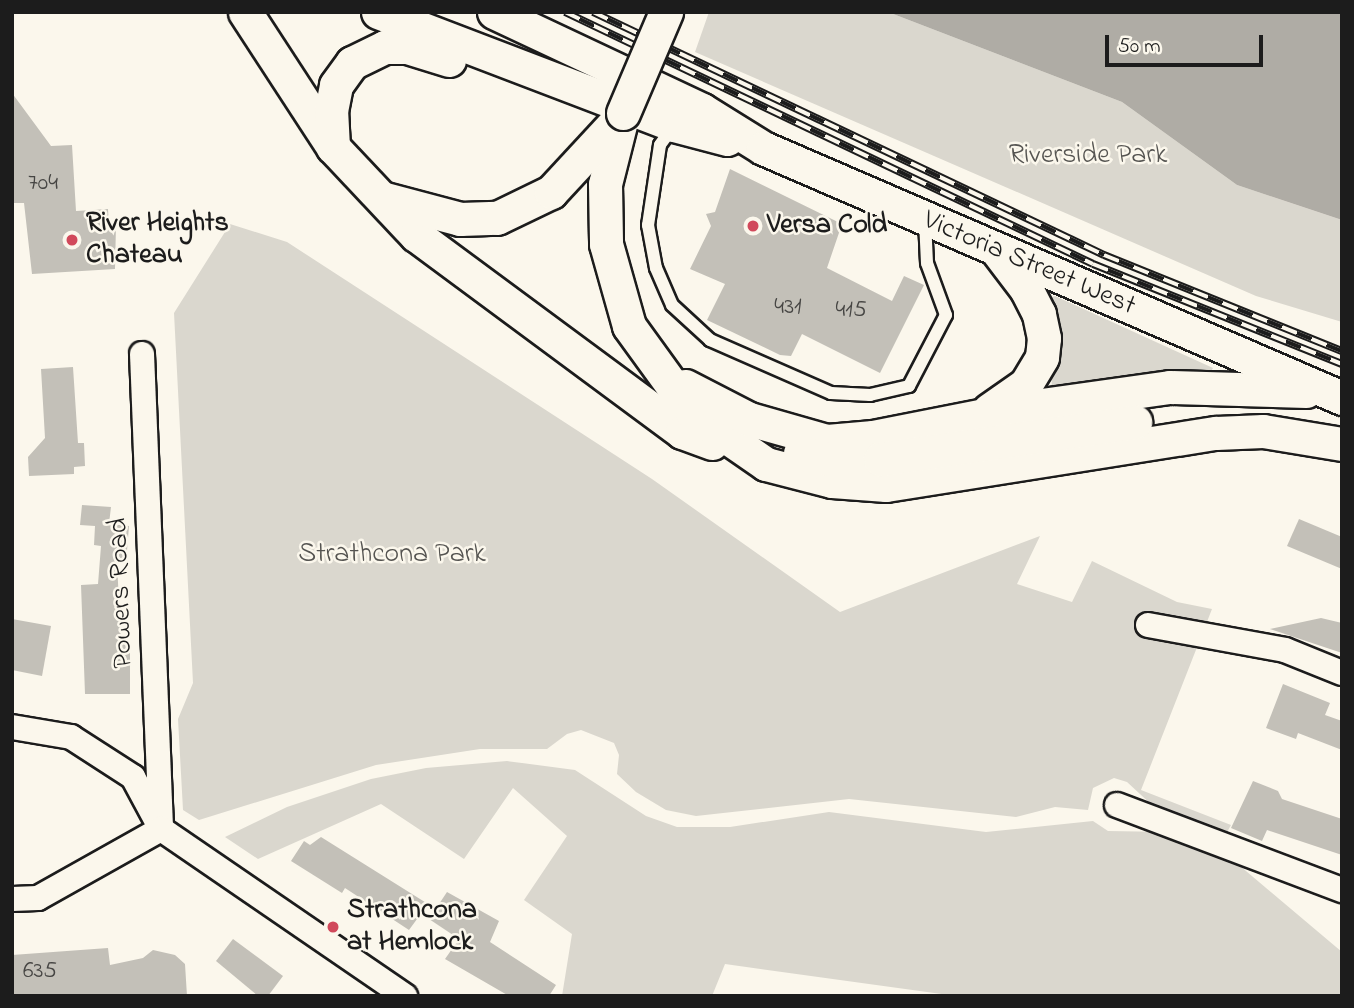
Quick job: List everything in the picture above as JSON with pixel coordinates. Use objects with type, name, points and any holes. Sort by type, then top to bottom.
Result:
[{"type":"main road","points":[[245,12],[333,147],[385,199],[416,235],[682,432],[766,464],[832,481],[887,485],[1216,433],[1263,431],[1342,444]]},
{"type":"main road","points":[[378,12],[564,82],[688,118]]},
{"type":"main road","name":"Victoria Street West","points":[[494,12],[688,118],[1334,395]]},
{"type":"main road","points":[[666,12],[623,113],[605,184],[606,244],[615,285],[629,326],[692,413],[766,464]]},
{"type":"main road","points":[[333,147],[331,111],[336,85],[359,58],[386,47],[407,47],[486,72],[564,82]]},
{"type":"main road","points":[[385,199],[460,219],[497,218],[551,192],[623,113]]},
{"type":"main road","points":[[982,415],[1026,384],[1042,357],[1044,338],[1039,314],[1027,290],[996,250]]},
{"type":"main road","points":[[656,365],[743,430],[784,449],[828,458],[880,459],[1201,413],[1264,413],[1342,425]]},
{"type":"main road","points":[[685,386],[749,419],[827,441],[873,438],[982,415],[1170,387],[1334,395]]},
{"type":"street","name":"Powers Road","points":[[142,354],[162,829]]},
{"type":"street","points":[[1148,625],[1285,650],[1342,673]]},
{"type":"street","points":[[12,727],[71,737],[133,777],[162,829],[405,996]]},
{"type":"street","points":[[1117,805],[1342,890]]},
{"type":"street","points":[[12,899],[38,898],[162,829]]},
{"type":"lane","points":[[688,118],[660,145],[648,225],[656,268],[672,305],[710,340],[831,393],[870,395],[909,386],[946,315],[927,264],[925,219]]},
{"type":"green space","name":"Riverside Park","points":[[709,12],[888,12],[1122,102],[1237,185],[1342,220],[1342,322],[1256,296],[695,52]]},
{"type":"green space","name":"Strathcona Park","points":[[230,224],[287,242],[652,479],[840,612],[1040,536],[1017,584],[1072,602],[1092,561],[1177,602],[1212,609],[1141,790],[1231,825],[1226,834],[1154,807],[1127,782],[1114,778],[1093,788],[1088,810],[1055,807],[1016,817],[849,799],[696,816],[666,810],[636,792],[617,774],[619,755],[614,743],[581,730],[567,734],[547,749],[480,749],[376,765],[199,820],[183,810],[178,719],[193,683],[174,313]]},
{"type":"green space","points":[[1055,296],[1213,368],[1209,375],[1052,394],[1049,298]]},
{"type":"green space","points":[[507,761],[575,770],[646,816],[677,827],[730,827],[829,812],[986,832],[1093,821],[1108,831],[1168,832],[1220,849],[1342,952],[1342,996],[956,996],[725,964],[712,996],[562,996],[572,934],[524,900],[567,836],[513,788],[464,859],[381,804],[258,859],[225,837],[287,807],[371,779],[426,768]]},
{"type":"shaded area","points":[[888,12],[1342,12],[1342,220],[1237,185],[1122,102]]},
{"type":"building","points":[[12,93],[51,146],[72,145],[76,211],[108,209],[109,226],[116,225],[115,269],[32,274],[24,203],[13,203]]},
{"type":"building","points":[[730,169],[842,224],[827,268],[892,301],[904,276],[924,285],[880,373],[802,334],[791,356],[780,355],[707,320],[725,284],[690,269],[711,226],[706,214],[715,212]]},
{"type":"building","points":[[73,367],[78,443],[84,443],[85,466],[74,467],[74,474],[29,476],[28,457],[45,438],[41,369]]},
{"type":"building","points":[[82,505],[111,507],[109,524],[129,526],[126,563],[117,562],[121,644],[130,644],[130,694],[85,694],[81,585],[98,584],[101,546],[94,545],[95,526],[80,525]]},
{"type":"building","points":[[1299,519],[1342,537],[1342,569],[1287,546]]},
{"type":"building","points":[[1321,618],[1342,623],[1342,653],[1270,629]]},
{"type":"building","points":[[12,619],[51,626],[42,676],[12,670]]},
{"type":"building","points":[[1283,684],[1330,703],[1325,715],[1342,721],[1342,750],[1298,733],[1296,739],[1266,728]]},
{"type":"building","points":[[1253,781],[1278,791],[1282,799],[1342,819],[1342,855],[1267,830],[1262,841],[1231,828]]},
{"type":"building","points":[[321,837],[428,904],[409,930],[345,888],[342,893],[291,861],[304,841],[310,845]]},
{"type":"building","points":[[447,892],[499,921],[490,942],[556,985],[549,996],[509,996],[445,959],[459,939],[429,919]]},
{"type":"building","points":[[233,939],[283,976],[268,996],[258,996],[216,961]]},
{"type":"building","points":[[108,948],[110,965],[143,958],[153,950],[175,955],[185,964],[187,996],[12,996],[12,955]]},
{"type":"railway","points":[[565,12],[1093,264],[1342,364]]},
{"type":"railway","points":[[593,12],[1104,255],[1342,351]]},
{"type":"place","name":"Versa Cold","points":[[753,226]]},
{"type":"place","name":"River Heights Chateau","points":[[72,240]]},
{"type":"place","name":"Strathcona at Hemlock","points":[[333,927]]}]
